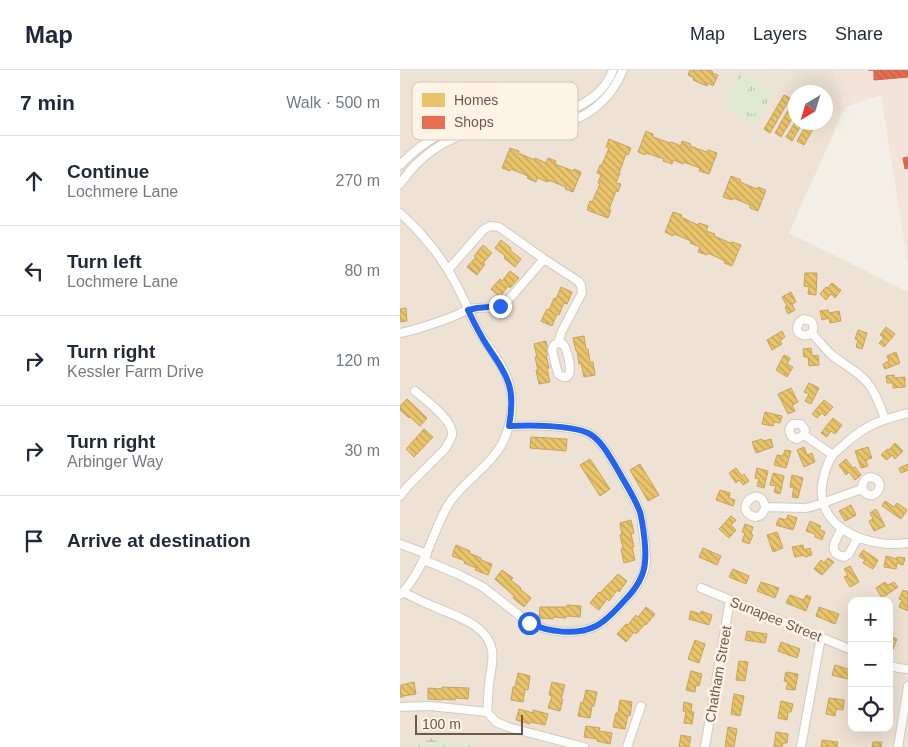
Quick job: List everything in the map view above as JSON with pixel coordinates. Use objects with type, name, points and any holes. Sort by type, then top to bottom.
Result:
[{"type":"street","points":[[578,107],[597,93],[610,77],[613,70]]},
{"type":"street","points":[[578,118],[596,108],[608,96],[618,82],[623,70]]},
{"type":"street","points":[[400,165],[411,154],[431,140]]},
{"type":"street","points":[[400,184],[423,158],[451,140]]},
{"type":"street","points":[[400,213],[430,244],[456,282],[480,334],[508,379],[512,405],[507,434],[501,446],[490,461],[449,504],[426,557],[402,593],[466,621],[487,639],[491,648],[492,660],[488,712],[496,722],[508,727],[584,747]]},
{"type":"street","points":[[448,270],[483,230],[490,226],[499,227],[578,281],[581,285],[582,293],[562,331],[558,343]]},
{"type":"street","points":[[400,333],[450,318],[468,310],[497,307],[505,304],[544,259]]},
{"type":"street","points":[[812,333],[829,352],[856,372],[870,386],[885,419]]},
{"type":"street","points":[[400,496],[445,449],[450,442],[452,434],[451,426],[446,419],[415,391]]},
{"type":"street","points":[[908,413],[873,423],[863,429],[833,455],[825,469],[822,489],[823,502],[828,513],[842,528],[858,537],[877,543],[908,543]]},
{"type":"street","points":[[400,544],[482,587],[529,623],[553,631],[587,629],[595,626],[621,605],[638,586],[646,562],[639,511],[633,496],[616,467],[597,439],[590,434],[574,429],[532,425],[509,426]]},
{"type":"street","points":[[804,435],[833,455]]},
{"type":"street","points":[[766,507],[811,507],[862,489]]},
{"type":"street","points":[[842,528],[834,544],[834,550],[838,555],[844,556],[849,554],[858,537]]},
{"type":"street","name":"Sunapee Street","points":[[701,588],[848,648]]},
{"type":"street","name":"Chatham Street","points":[[705,747],[730,600]]},
{"type":"street","points":[[801,747],[821,637]]},
{"type":"street","points":[[893,666],[908,669]]},
{"type":"street","points":[[901,744],[908,686]]},
{"type":"street","points":[[400,707],[430,706],[488,712]]},
{"type":"street","points":[[627,747],[641,706]]},
{"type":"shaded area","points":[[400,70],[833,70],[845,107],[789,233],[908,292],[908,747],[400,747]]},
{"type":"shaded area","points":[[833,70],[908,70],[908,265],[881,95],[845,107]]},
{"type":"green space","points":[[741,72],[774,91],[756,125],[722,106]]},
{"type":"green space","points":[[741,80],[751,85],[739,107],[729,102]]},
{"type":"green space","points":[[756,87],[767,93],[754,115],[743,109]]},
{"type":"green space","points":[[432,738],[475,746],[477,747],[409,747]]},
{"type":"building: Homes","points":[[690,70],[710,70],[718,75],[713,86],[708,83],[707,86],[693,80],[694,78],[688,75]]},
{"type":"building: Homes","points":[[784,95],[788,97],[788,102],[770,133],[764,129]]},
{"type":"building: Homes","points":[[788,110],[788,125],[781,137],[775,133]]},
{"type":"building: Homes","points":[[790,130],[798,130],[792,141],[786,137]]},
{"type":"building: Homes","points":[[803,130],[812,130],[804,145],[797,141]]},
{"type":"building: Homes","points":[[646,131],[653,134],[653,137],[670,143],[681,146],[682,141],[707,152],[708,150],[717,153],[709,174],[699,171],[700,168],[683,162],[683,164],[673,160],[672,164],[663,161],[664,159],[638,152]]},
{"type":"building: Homes","points":[[609,139],[631,148],[628,155],[626,154],[619,173],[616,183],[621,184],[609,209],[611,210],[608,218],[587,210],[600,184],[598,183],[601,175],[597,173],[609,148],[606,147]]},
{"type":"building: Homes","points":[[510,148],[535,160],[535,158],[546,163],[548,158],[556,161],[555,164],[581,172],[573,192],[548,180],[548,182],[537,178],[536,182],[527,178],[528,176],[511,169],[510,171],[502,168]]},
{"type":"building: Homes","points":[[731,176],[757,189],[758,187],[766,190],[758,211],[750,208],[750,205],[733,198],[732,200],[723,197]]},
{"type":"building: Homes","points":[[673,212],[698,225],[699,223],[708,226],[706,231],[715,234],[714,236],[741,245],[732,266],[708,253],[707,255],[698,252],[700,247],[690,243],[691,241],[665,232]]},
{"type":"building: Homes","points":[[501,240],[521,259],[515,267],[495,248]]},
{"type":"building: Homes","points":[[483,245],[492,253],[483,263],[485,264],[477,275],[467,267]]},
{"type":"building: Homes","points":[[510,271],[519,278],[510,288],[508,286],[500,297],[491,289],[500,279],[502,281]]},
{"type":"building: Homes","points":[[805,273],[817,273],[816,295],[808,294],[809,287],[804,286]]},
{"type":"building: Homes","points":[[832,283],[841,290],[835,298],[831,294],[826,300],[820,294]]},
{"type":"building: Homes","points":[[561,287],[572,292],[567,304],[564,303],[559,315],[557,314],[552,326],[541,321],[547,309],[549,310],[554,298],[556,299]]},
{"type":"building: Homes","points":[[791,292],[796,302],[792,304],[795,310],[788,314],[785,307],[787,306],[782,297]]},
{"type":"building: Homes","points":[[406,308],[407,321],[400,322],[400,309]]},
{"type":"building: Homes","points":[[828,310],[829,313],[839,311],[841,321],[830,323],[829,318],[822,320],[820,311]]},
{"type":"building: Homes","points":[[886,327],[895,334],[884,347],[879,343],[884,338],[880,335]]},
{"type":"building: Homes","points":[[858,330],[867,333],[862,349],[856,347],[858,340],[855,339]]},
{"type":"building: Homes","points":[[782,331],[785,337],[780,341],[782,344],[772,350],[767,340]]},
{"type":"building: Homes","points":[[584,336],[590,362],[593,362],[595,375],[584,377],[573,338]]},
{"type":"building: Homes","points":[[546,341],[549,355],[546,355],[549,368],[547,369],[550,382],[539,384],[534,344]]},
{"type":"building: Homes","points":[[811,348],[812,356],[818,355],[819,365],[809,366],[808,357],[804,357],[803,349]]},
{"type":"building: Homes","points":[[896,352],[900,363],[885,369],[883,364],[889,361],[887,356]]},
{"type":"building: Homes","points":[[784,355],[790,358],[787,364],[793,367],[787,377],[776,370]]},
{"type":"building: Homes","points":[[894,375],[894,378],[905,377],[905,387],[893,388],[893,383],[887,383],[886,376]]},
{"type":"building: Homes","points":[[809,383],[819,388],[811,404],[805,401],[809,394],[804,392]]},
{"type":"building: Homes","points":[[791,388],[798,402],[792,405],[795,411],[788,414],[778,394]]},
{"type":"building: Homes","points":[[407,399],[427,418],[420,426],[400,410],[400,406]]},
{"type":"building: Homes","points":[[824,400],[833,407],[825,416],[822,413],[817,418],[812,414]]},
{"type":"building: Homes","points":[[765,412],[782,416],[780,423],[774,422],[773,426],[762,424]]},
{"type":"building: Homes","points":[[833,418],[842,425],[835,434],[831,431],[827,437],[821,433]]},
{"type":"building: Homes","points":[[424,429],[433,437],[414,457],[406,449]]},
{"type":"building: Homes","points":[[531,437],[567,439],[566,451],[530,448]]},
{"type":"building: Homes","points":[[762,439],[763,441],[771,439],[773,447],[756,453],[752,442]]},
{"type":"building: Homes","points":[[895,443],[903,451],[895,459],[892,455],[887,460],[881,455]]},
{"type":"building: Homes","points":[[804,447],[807,455],[812,453],[815,462],[804,467],[797,450]]},
{"type":"building: Homes","points":[[868,447],[872,458],[866,460],[868,466],[861,468],[855,451]]},
{"type":"building: Homes","points":[[785,450],[791,451],[786,468],[774,465],[777,455],[783,456]]},
{"type":"building: Homes","points":[[590,459],[610,489],[600,496],[580,465]]},
{"type":"building: Homes","points":[[846,459],[861,475],[855,480],[849,472],[846,475],[839,465]]},
{"type":"building: Homes","points":[[640,464],[659,495],[648,501],[630,470]]},
{"type":"building: Homes","points":[[908,464],[908,470],[901,473],[899,468]]},
{"type":"building: Homes","points":[[736,468],[749,481],[743,485],[739,480],[736,483],[729,473]]},
{"type":"building: Homes","points":[[757,468],[768,471],[764,488],[757,486],[759,479],[755,478]]},
{"type":"building: Homes","points":[[773,473],[784,476],[780,494],[774,492],[776,486],[770,485]]},
{"type":"building: Homes","points":[[792,475],[803,478],[798,498],[792,497],[794,488],[790,487]]},
{"type":"building: Homes","points":[[720,490],[730,493],[729,498],[735,500],[733,506],[716,500]]},
{"type":"building: Homes","points":[[885,501],[894,507],[897,503],[907,510],[901,519],[882,506]]},
{"type":"building: Homes","points":[[851,505],[856,515],[845,521],[839,511]]},
{"type":"building: Homes","points":[[876,509],[885,526],[874,531],[869,521],[873,519],[870,513]]},
{"type":"building: Homes","points":[[788,515],[797,518],[793,530],[776,525],[779,518],[786,520]]},
{"type":"building: Homes","points":[[731,516],[736,520],[731,525],[736,530],[729,538],[719,529]]},
{"type":"building: Homes","points":[[631,520],[634,533],[631,534],[634,547],[632,547],[635,560],[624,563],[621,549],[623,548],[620,523]]},
{"type":"building: Homes","points":[[810,521],[821,526],[819,529],[825,532],[822,540],[815,537],[815,534],[806,531]]},
{"type":"building: Homes","points":[[745,524],[753,527],[751,534],[753,535],[749,544],[742,541],[745,533],[742,532]]},
{"type":"building: Homes","points":[[777,532],[783,548],[773,552],[767,535]]},
{"type":"building: Homes","points":[[456,545],[470,551],[469,553],[481,558],[481,560],[492,564],[488,575],[475,570],[476,568],[464,563],[465,561],[452,556]]},
{"type":"building: Homes","points":[[803,545],[804,550],[810,548],[812,555],[795,557],[792,547]]},
{"type":"building: Homes","points":[[703,548],[721,556],[717,565],[699,557]]},
{"type":"building: Homes","points":[[863,550],[878,560],[873,569],[863,563],[865,560],[859,556]]},
{"type":"building: Homes","points":[[886,556],[897,559],[897,557],[905,558],[903,565],[897,563],[896,569],[884,567]]},
{"type":"building: Homes","points":[[828,558],[834,562],[822,575],[814,569],[821,560],[824,563]]},
{"type":"building: Homes","points":[[850,566],[859,582],[850,587],[844,577],[848,575],[844,569]]},
{"type":"building: Homes","points":[[733,569],[749,576],[746,584],[729,577]]},
{"type":"building: Homes","points":[[502,570],[513,578],[511,580],[531,598],[524,607],[495,579]]},
{"type":"building: Homes","points":[[618,574],[627,581],[609,601],[607,599],[599,610],[590,603]]},
{"type":"building: Homes","points":[[761,582],[779,588],[775,598],[757,591]]},
{"type":"building: Homes","points":[[885,582],[888,585],[894,582],[898,587],[883,597],[881,597],[876,588]]},
{"type":"building: Homes","points":[[903,590],[908,592],[908,611],[899,607],[902,600],[899,599]]},
{"type":"building: Homes","points":[[790,595],[804,600],[806,595],[811,597],[806,611],[786,603]]},
{"type":"building: Homes","points":[[567,605],[581,606],[580,617],[539,618],[540,607],[567,607]]},
{"type":"building: Homes","points":[[646,607],[655,614],[646,625],[636,634],[634,632],[626,642],[617,634],[636,615],[638,617]]},
{"type":"building: Homes","points":[[819,607],[839,614],[835,624],[816,616]]},
{"type":"building: Homes","points":[[691,611],[701,614],[701,611],[712,615],[709,625],[689,619]]},
{"type":"building: Homes","points":[[747,631],[767,634],[765,643],[745,640]]},
{"type":"building: Homes","points":[[893,638],[897,639],[893,649]]},
{"type":"building: Homes","points":[[695,640],[705,644],[699,663],[688,659]]},
{"type":"building: Homes","points":[[781,642],[800,649],[797,658],[778,651]]},
{"type":"building: Homes","points":[[739,661],[748,662],[745,681],[736,680]]},
{"type":"building: Homes","points":[[835,665],[848,669],[848,679],[832,675]]},
{"type":"building: Homes","points":[[691,671],[702,674],[699,686],[696,685],[695,692],[686,690]]},
{"type":"building: Homes","points":[[786,672],[798,674],[795,690],[786,689],[788,682],[784,681]]},
{"type":"building: Homes","points":[[518,673],[530,676],[528,690],[525,689],[523,702],[511,700]]},
{"type":"building: Homes","points":[[414,682],[416,694],[400,697],[401,685]]},
{"type":"building: Homes","points":[[552,682],[565,685],[560,711],[548,708],[552,696],[549,695]]},
{"type":"building: Homes","points":[[442,687],[469,688],[468,699],[428,699],[428,688],[442,689]]},
{"type":"building: Homes","points":[[586,690],[597,692],[590,718],[578,716]]},
{"type":"building: Homes","points":[[734,694],[744,696],[740,716],[731,714]]},
{"type":"building: Homes","points":[[829,698],[844,700],[843,710],[836,709],[835,716],[826,714]]},
{"type":"building: Homes","points":[[620,700],[632,702],[630,716],[628,715],[625,729],[613,727]]},
{"type":"building: Homes","points":[[781,701],[793,704],[791,712],[788,712],[787,720],[778,718]]},
{"type":"building: Homes","points":[[684,702],[692,704],[691,712],[694,712],[692,724],[684,723],[686,712],[683,711]]},
{"type":"building: Homes","points":[[519,709],[533,713],[533,710],[548,714],[545,725],[530,722],[530,724],[516,720]]},
{"type":"building: Homes","points":[[586,726],[600,728],[599,731],[612,733],[610,744],[584,737]]},
{"type":"building: Homes","points":[[728,727],[737,729],[734,747],[725,747]]},
{"type":"building: Homes","points":[[776,732],[788,734],[787,743],[783,743],[782,747],[774,747]]},
{"type":"building: Homes","points":[[681,735],[691,737],[689,747],[679,747]]},
{"type":"building: Homes","points":[[822,740],[838,742],[837,747],[821,747]]},
{"type":"building: Homes","points":[[873,742],[882,742],[881,747],[872,747]]},
{"type":"building: Shops","points":[[874,70],[908,70],[908,77],[874,80]]},
{"type":"building: Shops","points":[[908,157],[908,168],[905,169],[903,158]]},
{"type":"route","points":[[500,306],[468,310],[474,324],[508,379],[512,397],[512,412],[509,426],[532,425],[574,429],[590,434],[597,439],[607,452],[633,496],[642,520],[646,553],[646,562],[638,586],[602,622],[587,629],[570,631],[553,631],[529,623]]}]
